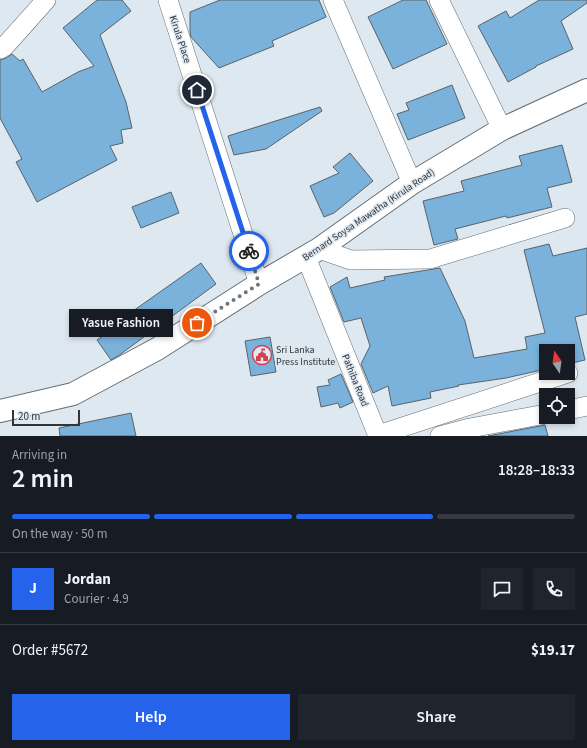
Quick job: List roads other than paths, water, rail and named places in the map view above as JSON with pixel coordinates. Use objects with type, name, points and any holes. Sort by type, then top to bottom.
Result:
[{"type":"main road","name":"Bernard Soysa Mawatha (Kirula Road)","points":[[0,411],[73,394],[157,349],[259,284],[312,253],[412,183],[502,129],[587,90]]},
{"type":"street","points":[[0,49],[46,0]]},
{"type":"street","name":"Kirula Place","points":[[168,0],[259,284]]},
{"type":"street","points":[[333,0],[412,183]]},
{"type":"street","points":[[439,0],[502,129]]},
{"type":"street","points":[[312,253],[351,260],[430,259],[565,218]]},
{"type":"street","name":"Pathiba Road","points":[[312,253],[378,435]]},
{"type":"street","points":[[378,435],[546,380]]},
{"type":"street","points":[[575,409],[587,406]]},
{"type":"street","points":[[440,436],[470,428],[539,415]]},
{"type":"place","name":"Yasue Fashion","points":[[197,323]]},
{"type":"place","name":"Sri Lanka Press Institute","points":[[262,355]]}]
